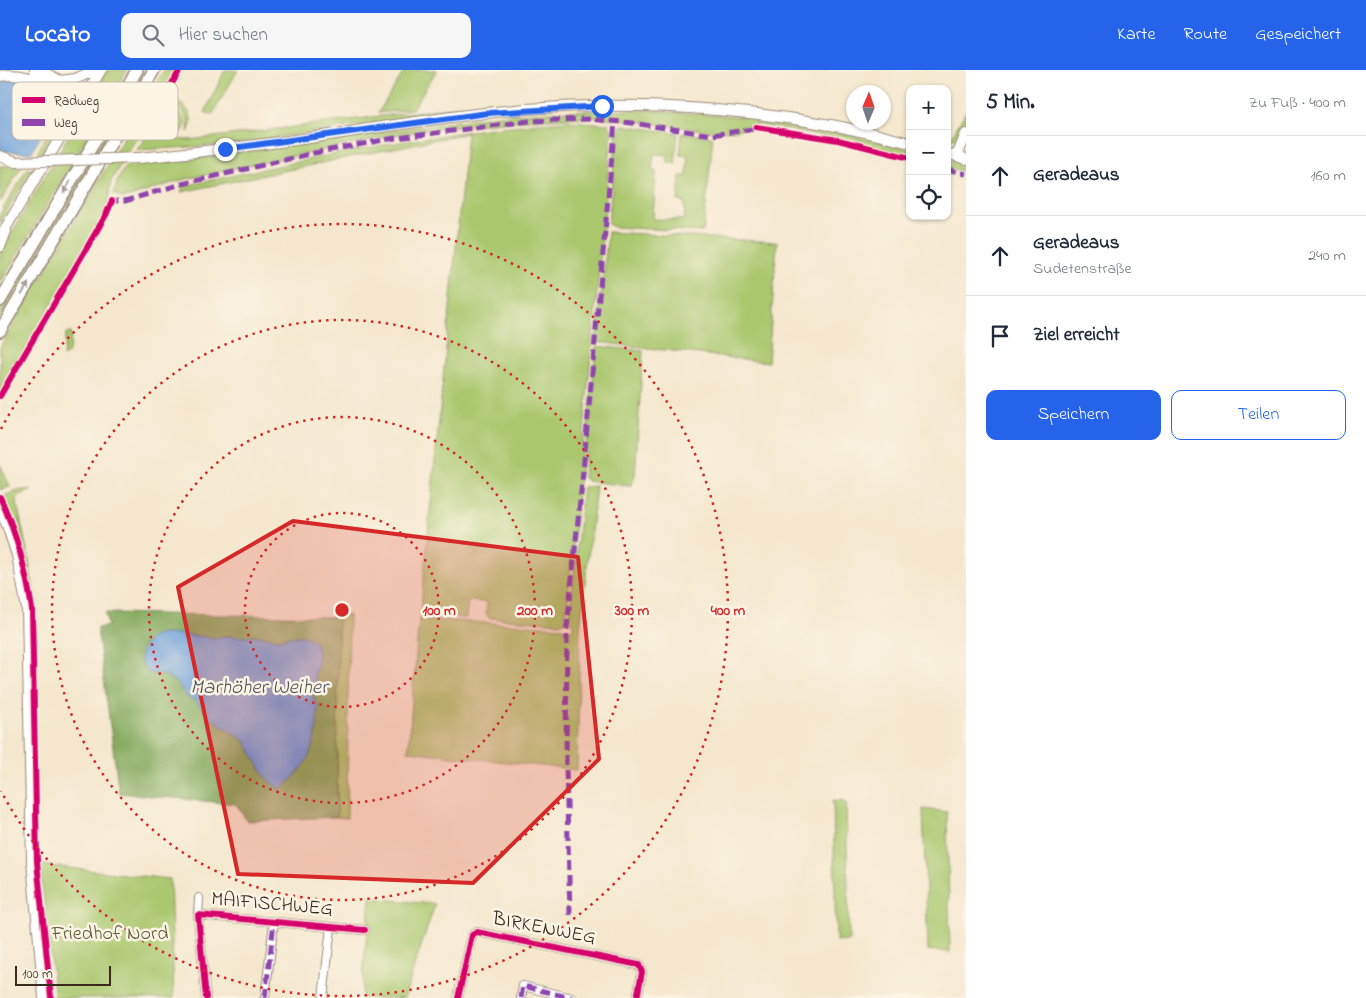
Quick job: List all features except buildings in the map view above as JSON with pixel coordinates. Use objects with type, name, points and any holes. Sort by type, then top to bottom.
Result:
[{"type":"highway","points":[[130,82],[137,70]]},
{"type":"highway","points":[[147,82],[154,70]]},
{"type":"highway","points":[[0,301],[95,140]]},
{"type":"highway","points":[[0,331],[113,140]]},
{"type":"main road","points":[[35,70],[53,82]]},
{"type":"main road","points":[[60,82],[75,79],[96,70]]},
{"type":"main road","points":[[94,82],[101,70]]},
{"type":"main road","points":[[0,76],[18,75],[51,82]]},
{"type":"main road","points":[[0,162],[139,158],[225,149],[451,117],[564,107],[671,107],[735,112],[857,130],[906,142]]},
{"type":"main road","points":[[960,155],[966,134]]},
{"type":"main road","points":[[0,237],[59,140]]},
{"type":"main road","points":[[0,156],[16,162]]},
{"type":"main road","points":[[0,247],[9,223]]},
{"type":"main road","points":[[0,510],[17,555],[27,609],[32,861],[34,900],[41,946],[44,998]]},
{"type":"street","name":"MAIFISCHWEG","points":[[199,898],[198,915],[206,998]]},
{"type":"street","name":"MAIFISCHWEG","points":[[198,915],[365,930]]},
{"type":"street","points":[[265,998],[274,922]]},
{"type":"street","points":[[323,998],[331,927]]},
{"type":"street","name":"BIRKENWEG","points":[[458,998],[472,935],[477,932],[639,965],[642,972],[637,998]]},
{"type":"street","points":[[521,998],[524,986],[572,998]]},
{"type":"highlighted area","points":[[293,521],[578,557],[599,759],[473,883],[238,874],[178,587]]},
{"type":"green space","points":[[107,70],[127,70],[120,82],[100,82]]},
{"type":"green space","points":[[144,70],[147,70],[140,82],[137,82]]},
{"type":"green space","points":[[164,70],[177,70],[170,82],[157,82]]},
{"type":"green space","points":[[225,70],[238,70],[212,115],[205,112]]},
{"type":"green space","points":[[405,70],[437,70],[412,109],[378,113]]},
{"type":"green space","points":[[178,102],[190,115],[191,123],[188,132],[187,119],[178,108]]},
{"type":"green space","points":[[461,106],[462,110],[226,145],[137,150],[143,140],[190,140]]},
{"type":"green space","points":[[644,110],[747,117],[810,126],[906,148],[906,155],[839,139],[760,125],[737,130],[710,131],[620,119],[589,117],[524,120],[400,134],[182,180],[129,197],[122,198],[114,194],[117,182],[125,166],[165,163],[500,115],[566,111]]},
{"type":"green space","points":[[178,111],[183,117],[185,125],[179,134]]},
{"type":"green space","points":[[966,111],[966,122],[957,138],[951,140]]},
{"type":"green space","points":[[567,121],[609,124],[612,133],[566,620],[562,623],[489,618],[486,613],[487,602],[468,601],[466,618],[420,615],[467,133],[181,192],[184,186],[422,138],[518,125]]},
{"type":"green space","points":[[622,125],[678,133],[675,164],[668,163],[668,155],[654,154],[652,171],[656,171],[653,219],[684,220],[685,202],[678,201],[680,176],[687,176],[688,156],[680,155],[682,133],[713,137],[703,232],[614,227],[608,224],[617,133]]},
{"type":"green space","points":[[44,140],[50,140],[42,154],[38,152]]},
{"type":"green space","points":[[66,140],[85,140],[0,284],[0,253]]},
{"type":"green space","points":[[103,140],[106,140],[0,318],[0,313]]},
{"type":"green space","points":[[123,140],[135,140],[111,181],[108,203],[103,218],[0,393],[0,347]]},
{"type":"green space","points":[[951,160],[966,165],[966,172],[951,168]]},
{"type":"green space","points":[[0,166],[21,167],[1,201],[0,200]]},
{"type":"green space","points":[[27,169],[32,169],[0,223],[0,214]]},
{"type":"green space","points":[[608,232],[777,242],[768,362],[596,342]]},
{"type":"green space","points":[[66,333],[71,333],[70,346],[68,353],[63,357]]},
{"type":"green space","points":[[596,346],[643,351],[635,475],[631,486],[587,481],[583,477]]},
{"type":"green space","points":[[0,464],[10,487],[0,490]]},
{"type":"green space","points":[[596,486],[580,628],[577,770],[408,751],[419,619],[561,627],[565,630],[573,628],[569,621],[583,487]]},
{"type":"green space","points":[[22,490],[32,490],[18,496],[17,503],[36,607],[33,607],[22,547],[3,498],[8,494]]},
{"type":"green space","points":[[105,613],[338,617],[337,817],[247,821],[236,804],[119,793],[97,628],[108,626]],"holes":[[[180,634],[214,638],[254,635],[277,639],[296,636],[318,665],[313,691],[314,699],[280,789],[270,782],[261,770],[245,741],[212,719],[196,701],[186,696],[177,683],[165,675],[148,672],[156,635]]]},
{"type":"green space","points":[[338,615],[349,615],[347,818],[337,817]]},
{"type":"green space","points":[[833,800],[846,801],[849,942],[836,941]]},
{"type":"green space","points":[[923,809],[947,812],[950,952],[928,950]]},
{"type":"green space","name":"Friedhof Nord","points":[[40,865],[170,879],[174,998],[55,998]]},
{"type":"green space","points":[[370,898],[435,904],[404,998],[361,998]]},
{"type":"water","points":[[15,78],[29,82],[12,82],[12,140],[39,140],[31,153],[0,151],[0,80]]},
{"type":"water","name":"Marhöher Weiher","points":[[163,634],[214,638],[254,635],[277,639],[305,636],[314,641],[318,649],[318,665],[314,673],[316,682],[312,691],[318,705],[318,718],[311,752],[306,762],[291,781],[280,789],[270,782],[245,741],[212,719],[196,701],[186,696],[177,683],[165,675],[148,673],[140,660],[142,650],[149,639]]},
{"type":"marked path","points":[[110,204],[112,201],[125,201],[178,185],[314,153],[389,139],[529,121],[590,119],[712,135],[760,128]]},
{"type":"marked path","points":[[570,915],[566,767],[567,627],[615,122]]},
{"type":"marked path","points":[[951,170],[966,174]]},
{"type":"marked path","points":[[265,998],[274,922]]},
{"type":"marked path","points":[[521,998],[523,986],[572,998]]},
{"type":"cycle path","points":[[173,82],[180,70]]},
{"type":"cycle path","points":[[756,127],[838,140],[906,157]]},
{"type":"cycle path","points":[[0,396],[106,215],[112,201]]},
{"type":"cycle path","points":[[0,497],[20,552],[32,609],[37,862],[51,997]]},
{"type":"cycle path","points":[[206,998],[198,915],[365,930]]},
{"type":"cycle path","points":[[458,998],[472,935],[477,932],[639,965],[642,972],[637,998]]},
{"type":"route","points":[[225,149],[451,117],[564,107],[602,106]]}]
